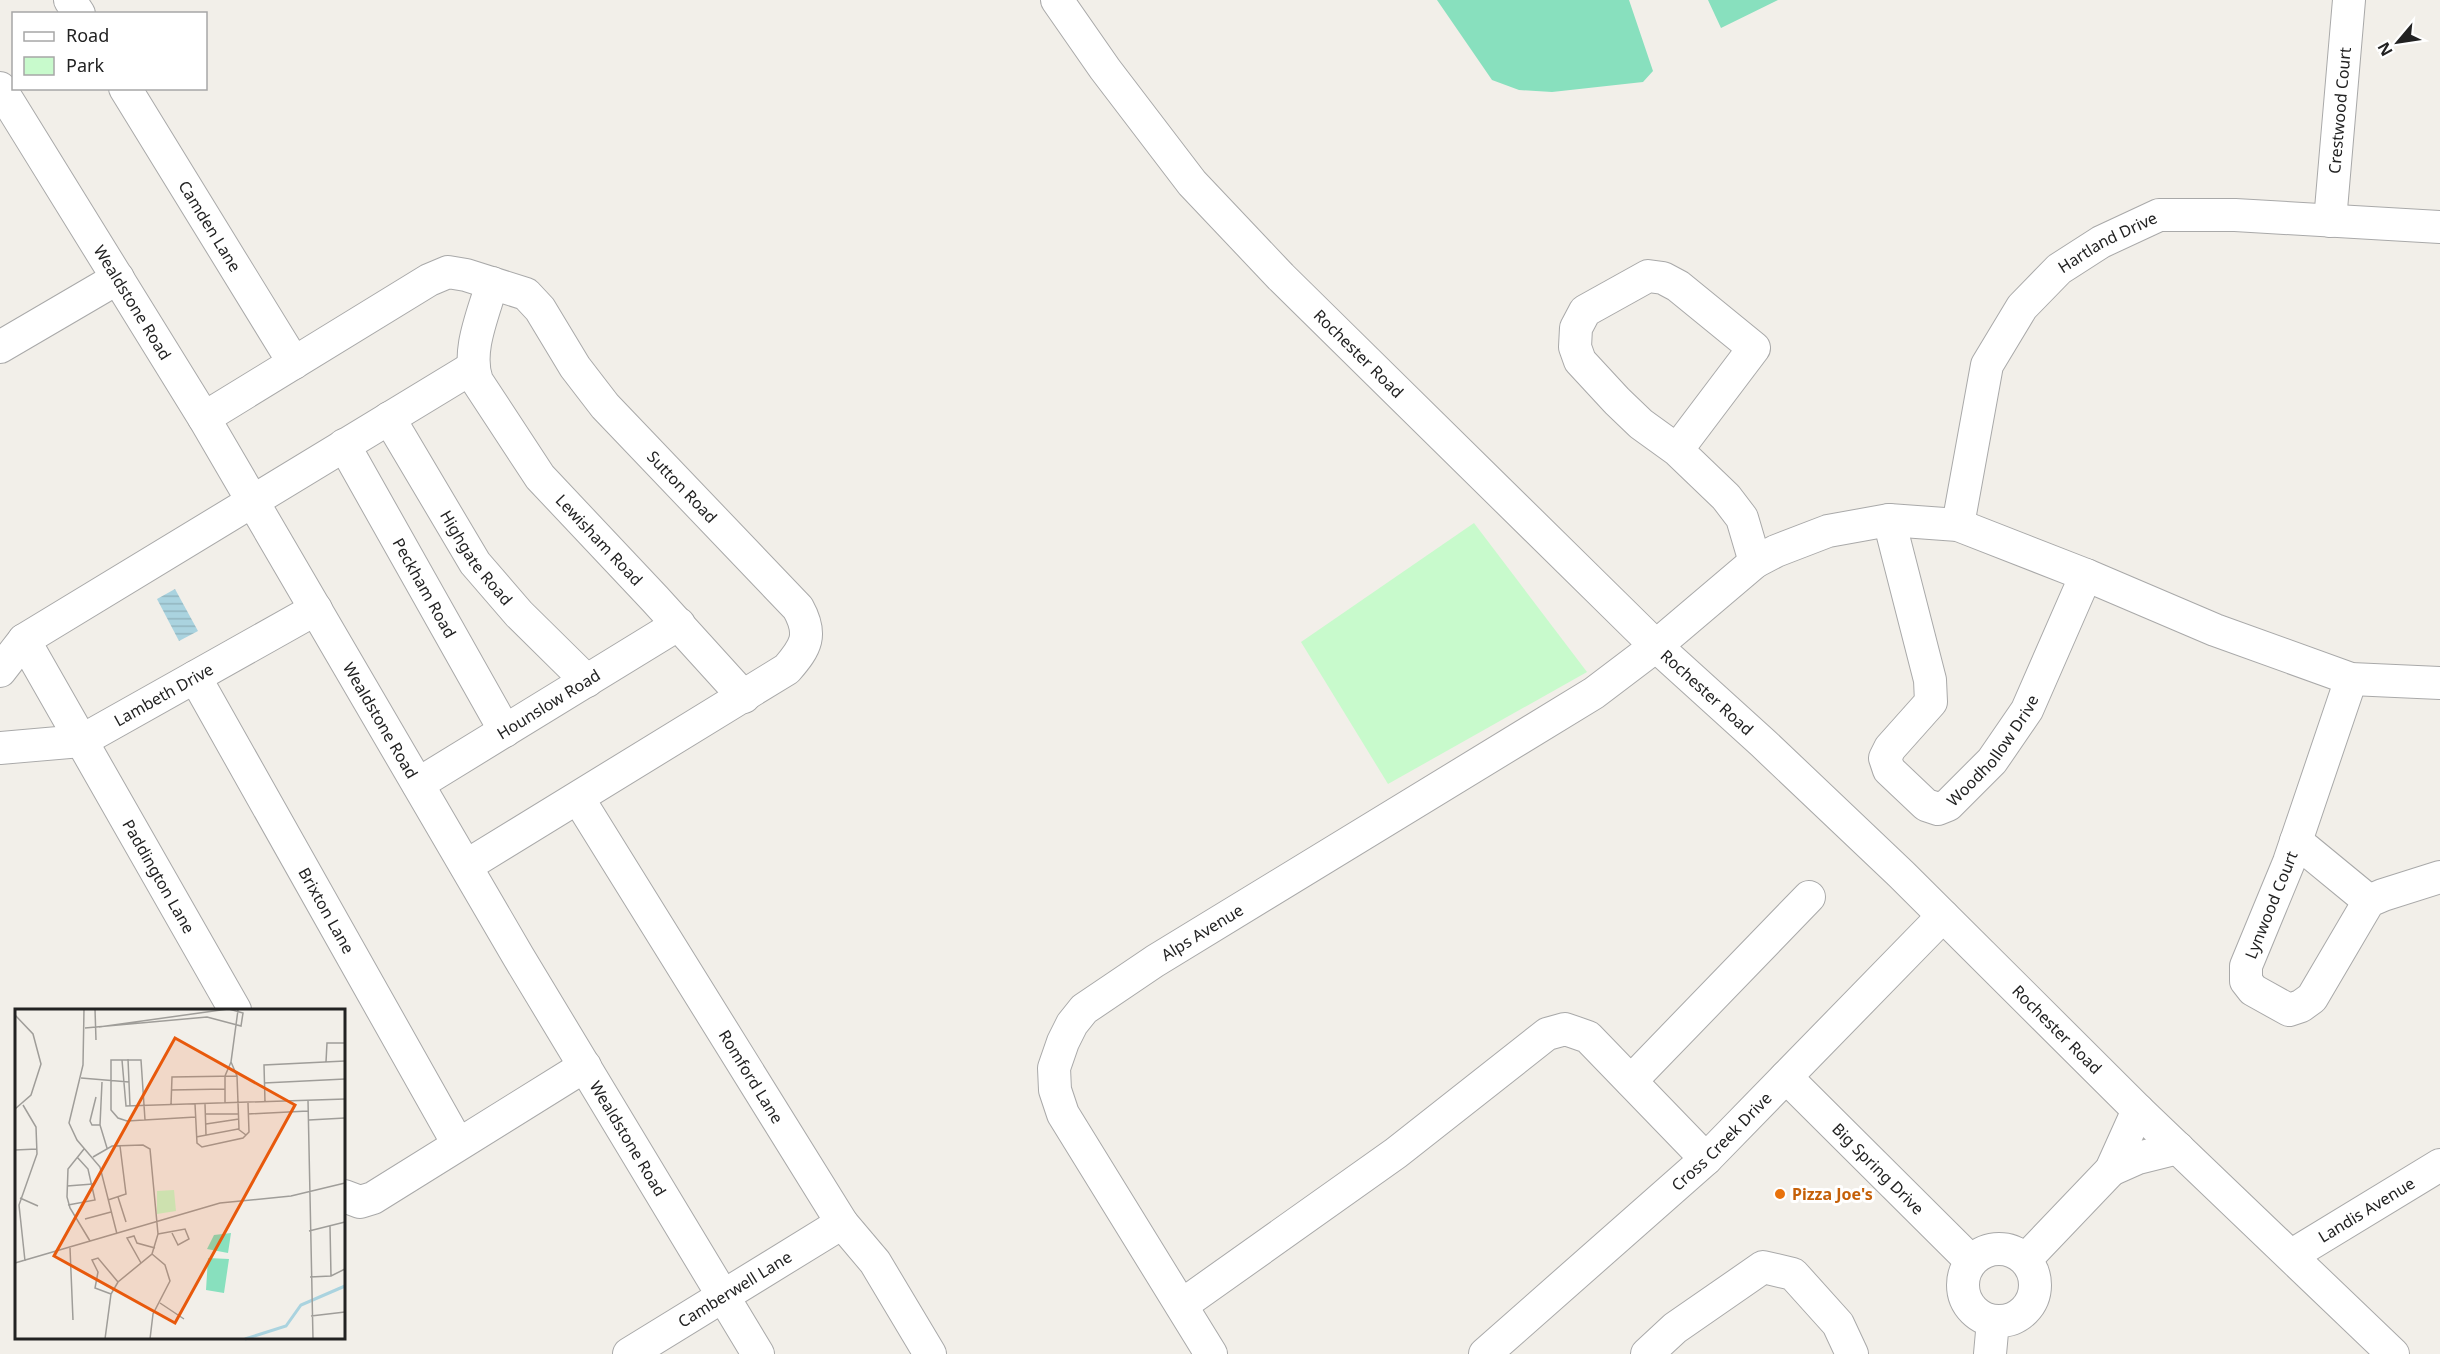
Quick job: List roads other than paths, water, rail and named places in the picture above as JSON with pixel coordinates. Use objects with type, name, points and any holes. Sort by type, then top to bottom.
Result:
[{"type":"street","name":"Rochester Road","points":[[1058,0],[1105,69],[1192,183],[1281,277],[1656,646],[1763,743],[1943,916],[2138,1110],[2393,1354]]},
{"type":"street","name":"Crestwood Court","points":[[2330,221],[2349,0]]},
{"type":"street","name":"Wealdstone Road","points":[[0,88],[204,418],[466,866],[758,1354]]},
{"type":"street","name":"Camden Lane","points":[[126,90],[294,363]]},
{"type":"street","name":"Hartland Drive","points":[[1958,525],[1987,365],[2022,307],[2059,269],[2101,242],[2159,215],[2235,215],[2440,227]]},
{"type":"street","name":"Sutton Road","points":[[204,418],[439,276],[448,273],[492,283],[526,294],[540,309],[575,367],[605,406],[798,608],[806,622],[807,640],[798,657],[787,669],[466,866]]},
{"type":"street","points":[[1677,450],[1754,348],[1678,286],[1664,278],[1648,276],[1586,311],[1576,328],[1575,346],[1580,361],[1641,424],[1677,450],[1726,497],[1742,518],[1755,562]]},
{"type":"street","points":[[0,347],[118,278]]},
{"type":"street","points":[[0,671],[24,640],[472,368],[473,353],[492,283]]},
{"type":"street","name":"Lewisham Road","points":[[472,368],[477,381],[540,477],[679,624],[744,697]]},
{"type":"street","name":"Highgate Road","points":[[389,418],[475,563],[519,614],[587,681]]},
{"type":"street","name":"Peckham Road","points":[[344,445],[505,731]]},
{"type":"street","points":[[1656,646],[1755,562],[1776,551],[1828,531],[1889,520],[1958,525],[2086,575],[2214,630],[2351,679],[2440,683]]},
{"type":"street","name":"Woodhollow Drive","points":[[1889,520],[1930,680],[1931,702],[1890,748],[1885,758],[1889,770],[1926,806],[1938,809],[1948,805],[1992,761],[2027,710],[2086,575]]},
{"type":"street","name":"Lambeth Drive","points":[[0,748],[81,741],[316,609]]},
{"type":"street","name":"Hounslow Road","points":[[418,784],[679,624]]},
{"type":"street","name":"Paddington Lane","points":[[24,640],[234,1009]]},
{"type":"street","name":"Alps Avenue","points":[[1211,1354],[1063,1114],[1055,1090],[1054,1068],[1072,1024],[1084,1009],[1155,961],[1594,693],[1656,646]]},
{"type":"street","name":"Brixton Lane","points":[[195,677],[458,1144]]},
{"type":"street","name":"Lynwood Court","points":[[2351,679],[2296,842],[2246,966],[2246,981],[2253,990],[2289,1010],[2307,1002],[2312,998],[2369,901]]},
{"type":"street","name":"Romford Lane","points":[[578,798],[842,1222],[875,1262],[930,1354]]},
{"type":"street","points":[[2296,842],[2369,901],[2440,878]]},
{"type":"street","points":[[1631,1081],[1809,897]]},
{"type":"street","name":"Cross Creek Drive","points":[[1485,1354],[1706,1159],[1943,916]]},
{"type":"street","points":[[1182,1305],[1396,1153],[1547,1034],[1564,1029],[1588,1037],[1706,1159]]},
{"type":"street","points":[[345,1196],[360,1202],[373,1198],[585,1066]]},
{"type":"street","name":"Big Spring Drive","points":[[1786,1077],[1971,1261]]},
{"type":"street","points":[[2026,1259],[2111,1170],[2138,1110]]},
{"type":"street","points":[[2111,1170],[2138,1158],[2178,1148]]},
{"type":"street","name":"Landis Avenue","points":[[2292,1255],[2440,1165]]},
{"type":"street","name":"Camberwell Lane","points":[[629,1354],[842,1222]]},
{"type":"street","points":[[1988,1249],[2008,1249],[2026,1259],[2036,1279],[2032,1302],[2015,1318],[1993,1321],[1975,1313],[1964,1297],[1963,1278],[1971,1261],[1988,1249]]},
{"type":"street","points":[[1647,1354],[1675,1328],[1763,1267],[1793,1274],[1838,1324],[1851,1354]]},
{"type":"street","points":[[1990,1354],[1993,1321]]},
{"type":"water","points":[[175,589],[198,631],[179,641],[157,599]]},
{"type":"place","name":"Pizza Joe's","points":[[1780,1194]]}]
